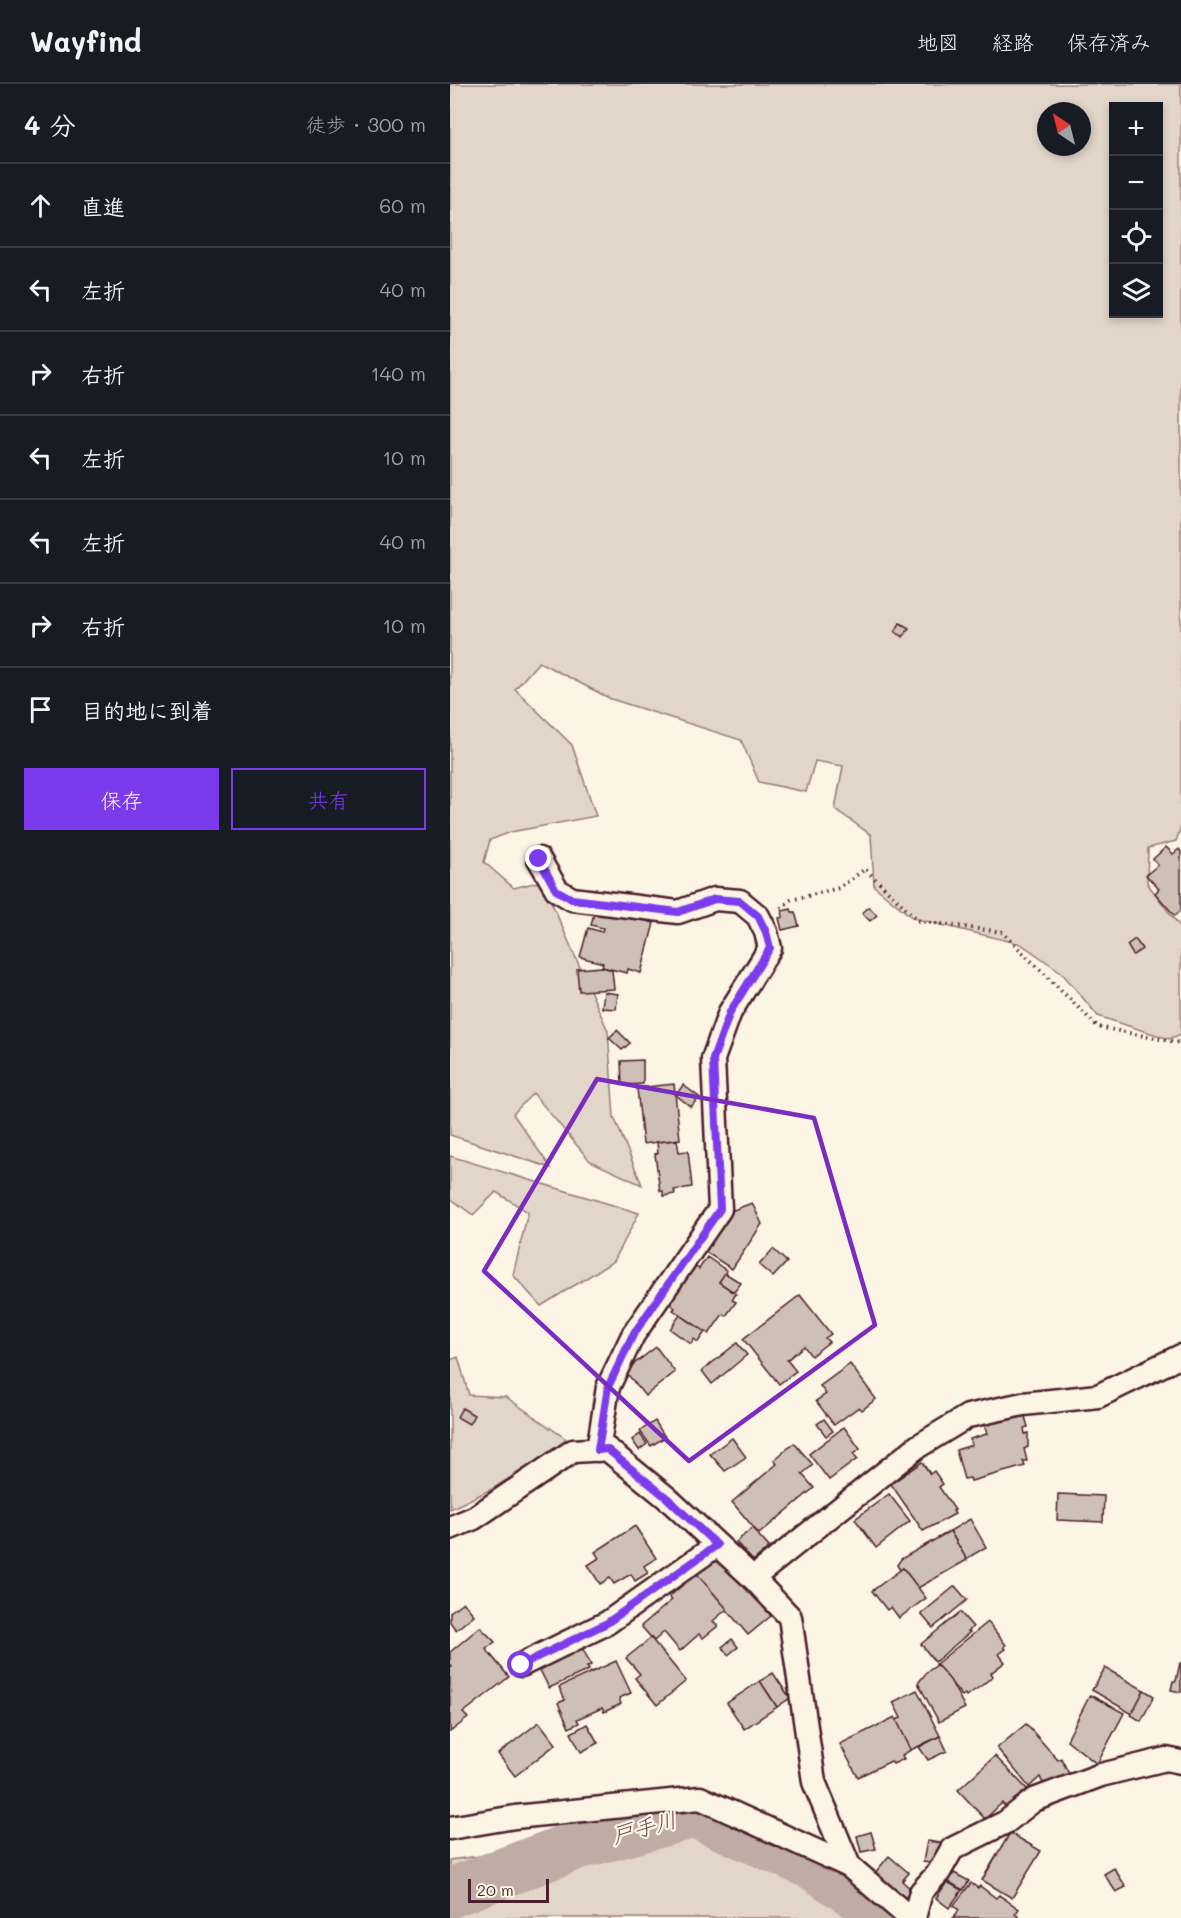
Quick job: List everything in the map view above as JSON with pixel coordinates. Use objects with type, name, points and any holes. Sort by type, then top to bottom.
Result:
[{"type":"street","points":[[539,859],[556,890],[572,899],[678,912],[715,899],[740,901],[758,916],[770,948],[730,1012],[713,1059],[720,1209],[633,1335],[608,1387],[598,1450]]},
{"type":"street","points":[[753,1578],[917,1447],[968,1416],[1023,1404],[1098,1396],[1181,1356]]},
{"type":"street","points":[[450,1528],[474,1518],[573,1450],[607,1449],[667,1498],[753,1578],[790,1617],[814,1782],[849,1866]]},
{"type":"street","points":[[521,1665],[607,1623],[717,1545]]},
{"type":"street","points":[[450,1828],[515,1817],[700,1798],[849,1866],[912,1918],[921,1892],[939,1872],[952,1849],[1006,1822],[1034,1800],[1101,1775],[1166,1759],[1181,1762]]},
{"type":"path","points":[[761,923],[791,900],[839,888],[866,869],[919,921],[1002,932],[1098,1027],[1181,1043]]},
{"type":"highlighted area","points":[[597,1079],[814,1118],[875,1325],[689,1461],[484,1271]]},
{"type":"shaded area","points":[[450,84],[1181,84],[1181,827],[1176,841],[1148,848],[1147,883],[1181,928],[1181,1034],[1169,1039],[1098,1016],[1061,972],[1021,944],[913,918],[874,886],[871,835],[835,809],[843,766],[815,761],[806,792],[759,782],[741,740],[611,699],[539,662],[515,689],[572,745],[596,816],[511,832],[490,840],[484,862],[514,888],[542,881],[608,1031],[614,1117],[642,1185],[590,1161],[533,1093],[513,1114],[551,1168],[450,1135]]},
{"type":"shaded area","points":[[450,1156],[639,1213],[614,1261],[541,1306],[513,1275],[528,1212],[496,1192],[473,1215],[450,1198]]},
{"type":"shaded area","points":[[458,1357],[469,1395],[506,1397],[569,1441],[492,1489],[450,1509],[450,1360]]},
{"type":"shaded area","points":[[695,1827],[835,1896],[860,1918],[450,1918],[450,1860]]},
{"type":"building","points":[[900,623],[909,628],[903,637],[895,632]]},
{"type":"building","points":[[1166,847],[1173,854],[1179,849],[1181,852],[1181,910],[1175,916],[1155,893],[1159,889],[1146,875],[1158,865],[1153,859]]},
{"type":"building","points":[[869,907],[877,915],[870,921],[862,913]]},
{"type":"building","points":[[600,908],[654,923],[641,973],[628,969],[627,973],[602,967],[603,963],[580,957],[588,928],[602,932],[603,928],[591,925],[594,913],[598,914]]},
{"type":"building","points":[[791,909],[795,912],[799,926],[782,930],[779,918],[783,917],[782,911]]},
{"type":"building","points":[[1135,939],[1142,949],[1133,955],[1127,945]]},
{"type":"building","points":[[602,967],[612,970],[614,989],[579,991],[577,969]]},
{"type":"building","points":[[604,992],[618,994],[616,1009],[602,1008]]},
{"type":"building","points":[[617,1030],[630,1043],[622,1050],[609,1038]]},
{"type":"building","points":[[643,1060],[643,1084],[622,1085],[621,1061]]},
{"type":"building","points":[[674,1084],[680,1139],[643,1144],[637,1088]]},
{"type":"building","points":[[683,1085],[699,1097],[691,1107],[676,1095]]},
{"type":"building","points":[[677,1140],[679,1152],[688,1151],[692,1187],[674,1190],[675,1194],[663,1196],[663,1191],[660,1191],[655,1154],[658,1153],[657,1142]]},
{"type":"building","points":[[752,1203],[762,1224],[732,1269],[704,1251],[728,1212]]},
{"type":"building","points":[[773,1249],[787,1262],[773,1277],[759,1265]]},
{"type":"building","points":[[707,1257],[727,1271],[719,1282],[736,1294],[732,1300],[736,1302],[726,1316],[723,1314],[709,1334],[673,1310],[675,1308],[667,1302],[693,1265],[699,1269]]},
{"type":"building","points":[[725,1273],[741,1283],[734,1292],[719,1282]]},
{"type":"building","points":[[800,1295],[831,1334],[825,1338],[829,1342],[811,1356],[804,1346],[787,1360],[796,1371],[779,1384],[743,1339]]},
{"type":"building","points":[[680,1315],[705,1332],[698,1342],[694,1339],[691,1344],[670,1329]]},
{"type":"building","points":[[737,1343],[747,1355],[712,1384],[702,1371]]},
{"type":"building","points":[[656,1347],[675,1372],[645,1396],[625,1371]]},
{"type":"building","points":[[850,1364],[876,1399],[862,1410],[859,1407],[834,1425],[816,1401],[826,1394],[820,1386]]},
{"type":"building","points":[[462,1408],[474,1415],[469,1424],[457,1417]]},
{"type":"building","points":[[1024,1413],[1028,1427],[1024,1428],[1025,1434],[1028,1433],[1028,1447],[1024,1449],[1027,1461],[1023,1461],[1025,1466],[971,1481],[970,1478],[964,1479],[956,1450],[972,1445],[970,1439],[987,1434],[984,1424]]},
{"type":"building","points":[[824,1419],[833,1431],[826,1436],[817,1424]]},
{"type":"building","points":[[655,1421],[665,1437],[651,1446],[640,1431]]},
{"type":"building","points":[[844,1427],[860,1449],[853,1454],[857,1459],[829,1480],[809,1454]]},
{"type":"building","points":[[640,1434],[647,1444],[639,1450],[632,1440]]},
{"type":"building","points":[[732,1438],[746,1457],[725,1471],[710,1454]]},
{"type":"building","points":[[794,1443],[813,1465],[802,1474],[814,1488],[759,1534],[732,1502],[777,1464],[774,1460]]},
{"type":"building","points":[[922,1462],[930,1474],[934,1471],[943,1484],[939,1487],[955,1510],[953,1511],[955,1514],[923,1531],[891,1484]]},
{"type":"building","points":[[889,1494],[910,1521],[876,1548],[855,1519]]},
{"type":"building","points":[[1058,1494],[1104,1496],[1103,1522],[1057,1520]]},
{"type":"building","points":[[970,1519],[986,1547],[966,1559],[950,1531]]},
{"type":"building","points":[[635,1526],[656,1558],[644,1566],[648,1573],[635,1581],[631,1574],[614,1584],[610,1578],[600,1584],[588,1565],[599,1558],[595,1552]]},
{"type":"building","points":[[752,1528],[769,1547],[753,1561],[736,1542]]},
{"type":"building","points":[[950,1531],[967,1560],[918,1588],[903,1568],[900,1570],[897,1565],[901,1559]]},
{"type":"building","points":[[719,1554],[771,1616],[748,1635],[696,1573]]},
{"type":"building","points":[[903,1568],[926,1598],[899,1618],[891,1607],[887,1610],[872,1591]]},
{"type":"building","points":[[696,1573],[727,1609],[713,1621],[718,1626],[703,1638],[699,1634],[680,1651],[664,1632],[654,1641],[641,1626],[672,1600],[669,1597]]},
{"type":"building","points":[[955,1586],[967,1600],[933,1628],[921,1614]]},
{"type":"building","points":[[463,1602],[474,1615],[456,1630],[450,1622],[450,1612]]},
{"type":"building","points":[[960,1612],[973,1627],[935,1662],[921,1644]]},
{"type":"building","points":[[988,1622],[1006,1645],[1004,1647],[1006,1649],[999,1654],[1005,1662],[991,1673],[993,1676],[981,1686],[966,1696],[965,1694],[962,1696],[936,1664]]},
{"type":"building","points":[[480,1627],[495,1642],[486,1649],[509,1677],[463,1713],[468,1718],[450,1732],[450,1668],[452,1667],[450,1652]]},
{"type":"building","points":[[651,1638],[686,1681],[657,1705],[635,1678],[640,1674],[626,1658]]},
{"type":"building","points":[[732,1639],[738,1647],[728,1655],[722,1647]]},
{"type":"building","points":[[580,1643],[591,1665],[587,1667],[589,1670],[549,1688],[537,1664]]},
{"type":"building","points":[[616,1661],[631,1693],[619,1698],[621,1704],[604,1712],[602,1708],[577,1719],[579,1723],[569,1728],[558,1703],[565,1700],[559,1687]]},
{"type":"building","points":[[1180,1663],[1181,1692],[1171,1690],[1173,1681],[1176,1681]]},
{"type":"building","points":[[937,1665],[950,1680],[965,1708],[939,1722],[918,1683]]},
{"type":"building","points":[[1105,1668],[1144,1690],[1132,1714],[1092,1690]]},
{"type":"building","points":[[773,1673],[790,1698],[777,1707],[760,1681]]},
{"type":"building","points":[[760,1681],[777,1707],[744,1729],[727,1703]]},
{"type":"building","points":[[917,1690],[940,1736],[911,1750],[896,1720],[901,1718],[893,1702]]},
{"type":"building","points":[[1144,1690],[1154,1696],[1141,1721],[1131,1715]]},
{"type":"building","points":[[1090,1695],[1124,1713],[1097,1764],[1067,1740]]},
{"type":"building","points":[[895,1717],[911,1750],[902,1755],[904,1759],[893,1764],[891,1761],[858,1777],[840,1744]]},
{"type":"building","points":[[539,1722],[556,1744],[515,1776],[498,1754]]},
{"type":"building","points":[[587,1724],[598,1743],[581,1752],[571,1733]]},
{"type":"building","points":[[1026,1724],[1058,1760],[1061,1758],[1070,1776],[1045,1788],[1040,1777],[1029,1787],[997,1748]]},
{"type":"building","points":[[940,1736],[947,1751],[928,1760],[919,1747]]},
{"type":"building","points":[[995,1756],[1030,1792],[1009,1811],[1002,1803],[985,1819],[958,1790]]},
{"type":"building","points":[[871,1832],[876,1849],[861,1852],[857,1836]]},
{"type":"building","points":[[1010,1833],[1041,1851],[1012,1898],[982,1880]]},
{"type":"building","points":[[927,1841],[949,1844],[937,1864],[923,1862]]},
{"type":"building","points":[[889,1856],[909,1873],[902,1881],[912,1890],[904,1900],[874,1874]]},
{"type":"building","points":[[1114,1868],[1126,1887],[1116,1892],[1104,1874]]},
{"type":"building","points":[[954,1873],[969,1881],[963,1890],[949,1882]]},
{"type":"building","points":[[947,1882],[962,1890],[949,1908],[936,1898]]},
{"type":"building","points":[[971,1883],[978,1888],[980,1886],[996,1898],[999,1895],[1019,1909],[1015,1914],[1017,1918],[953,1918],[959,1910],[953,1906]]},
{"type":"waterway","name":"戸手川","points":[[450,1893],[579,1844],[695,1813],[813,1865],[891,1918]]},
{"type":"route","points":[[521,1665],[607,1623],[717,1545],[667,1498],[607,1449],[598,1450],[608,1387],[633,1335],[720,1209],[713,1059],[730,1012],[770,948],[766,932],[758,916],[740,901],[715,899],[678,912],[572,899],[556,890],[539,859]]}]
